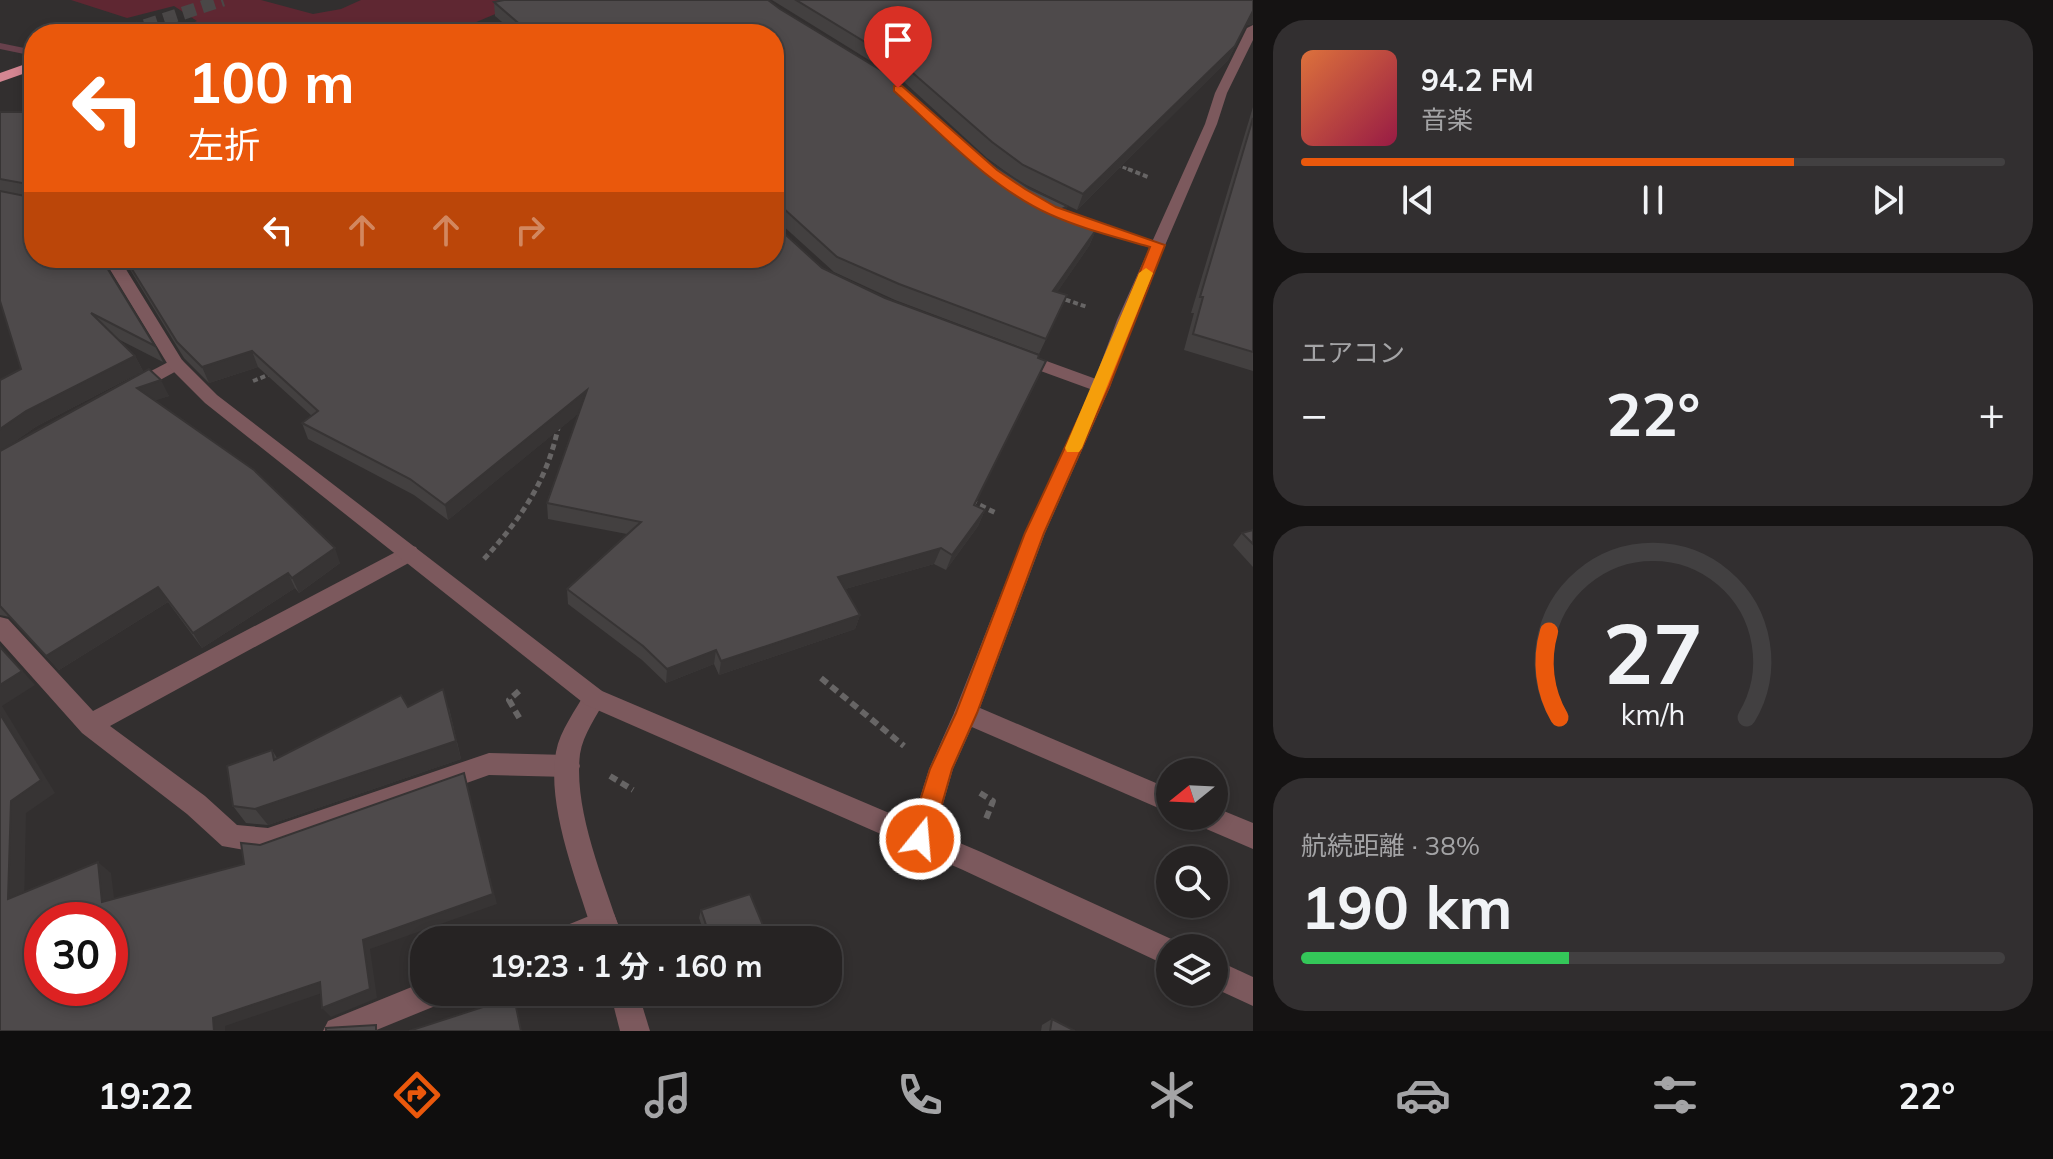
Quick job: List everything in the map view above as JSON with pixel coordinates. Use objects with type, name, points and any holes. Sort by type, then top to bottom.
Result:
[{"type":"highway","points":[[0,78],[24,69]]},
{"type":"street","points":[[920,839],[941,769],[966,713],[1035,533],[1101,387],[1125,320],[1211,124],[1221,93],[1253,28]]},
{"type":"street","points":[[1031,198],[1083,223],[1158,245]]},
{"type":"street","points":[[117,268],[176,364],[211,399],[594,698],[920,839],[1156,947]]},
{"type":"street","points":[[1001,350],[1101,387]]},
{"type":"street","points":[[112,398],[176,364]]},
{"type":"street","points":[[90,725],[409,553]]},
{"type":"street","points":[[0,626],[90,725],[185,797],[231,837],[268,841],[489,764],[568,766]]},
{"type":"street","points":[[594,698],[568,751],[568,766],[570,796],[604,926]]},
{"type":"street","points":[[966,713],[1156,795]]},
{"type":"street","points":[[1228,825],[1253,836]]},
{"type":"street","points":[[1228,980],[1253,992]]},
{"type":"street","points":[[338,1031],[410,1002]]},
{"type":"street","points":[[628,1006],[635,1031]]},
{"type":"path","points":[[1116,165],[1183,190]]},
{"type":"path","points":[[1056,296],[1125,320]]},
{"type":"path","points":[[211,399],[277,371]]},
{"type":"path","points":[[457,589],[525,514],[555,448],[559,420]]},
{"type":"path","points":[[959,496],[1035,533]]},
{"type":"shaded area","points":[[71,0],[261,0],[313,14],[341,9],[361,0],[528,0],[474,24],[190,24],[197,21],[174,6],[127,18]]},
{"type":"building","points":[[768,0],[892,77],[989,162],[1029,188],[1067,206],[1057,212],[1096,230],[1053,291],[1067,295],[1046,339],[899,284],[837,257],[784,209],[784,24],[519,24],[494,2]]},
{"type":"building","points":[[796,0],[1253,0],[1253,11],[1235,46],[1083,194],[1023,165],[906,67]]},
{"type":"building","points":[[0,112],[24,112],[24,183],[0,179]]},
{"type":"building","points":[[1253,118],[1253,352],[1193,334],[1203,297],[1200,297]]},
{"type":"building","points":[[0,191],[24,196],[24,268],[107,268],[155,346],[91,313],[135,356],[26,411],[0,429],[0,380],[21,369],[0,301]]},
{"type":"building","points":[[784,233],[822,268],[885,298],[1039,355],[1038,358],[1046,361],[974,505],[985,510],[952,555],[941,548],[838,577],[860,615],[721,661],[716,650],[667,669],[643,646],[567,589],[641,522],[547,503],[587,390],[445,505],[410,479],[302,423],[318,411],[252,351],[202,367],[177,342],[131,268],[784,268]]},
{"type":"building","points":[[149,369],[161,380],[137,388],[254,470],[335,548],[292,578],[288,573],[193,633],[158,587],[46,656],[0,606],[0,451]]},
{"type":"building","points":[[1253,530],[1253,544],[1242,533]]},
{"type":"building","points":[[0,647],[22,671],[0,685]]},
{"type":"building","points":[[443,689],[456,741],[255,809],[233,806],[227,766],[272,750],[274,760],[401,695],[408,707]]},
{"type":"building","points":[[0,714],[41,780],[11,801],[8,899],[98,862],[102,902],[244,864],[241,843],[260,845],[464,773],[493,894],[363,940],[370,989],[322,1008],[320,982],[213,1018],[214,1031],[0,1031]]},
{"type":"building","points":[[750,894],[763,926],[706,926],[701,910]]},
{"type":"building","points":[[486,1006],[516,1006],[521,1031],[409,1031]]},
{"type":"building","points":[[1052,1019],[1075,1031],[1050,1031]]},
{"type":"building","points":[[376,1025],[376,1031],[326,1031],[326,1028]]},
{"type":"waterway","points":[[0,46],[24,51]]},
{"type":"tunnel","points":[[150,24],[223,0]]},
{"type":"slow traffic","points":[[1073,448],[1146,273]]},
{"type":"route","points":[[898,88],[992,173],[1020,191],[1052,210],[1083,223],[1158,245],[1125,320],[1101,387],[1035,533],[966,713],[941,769],[920,839]]}]
